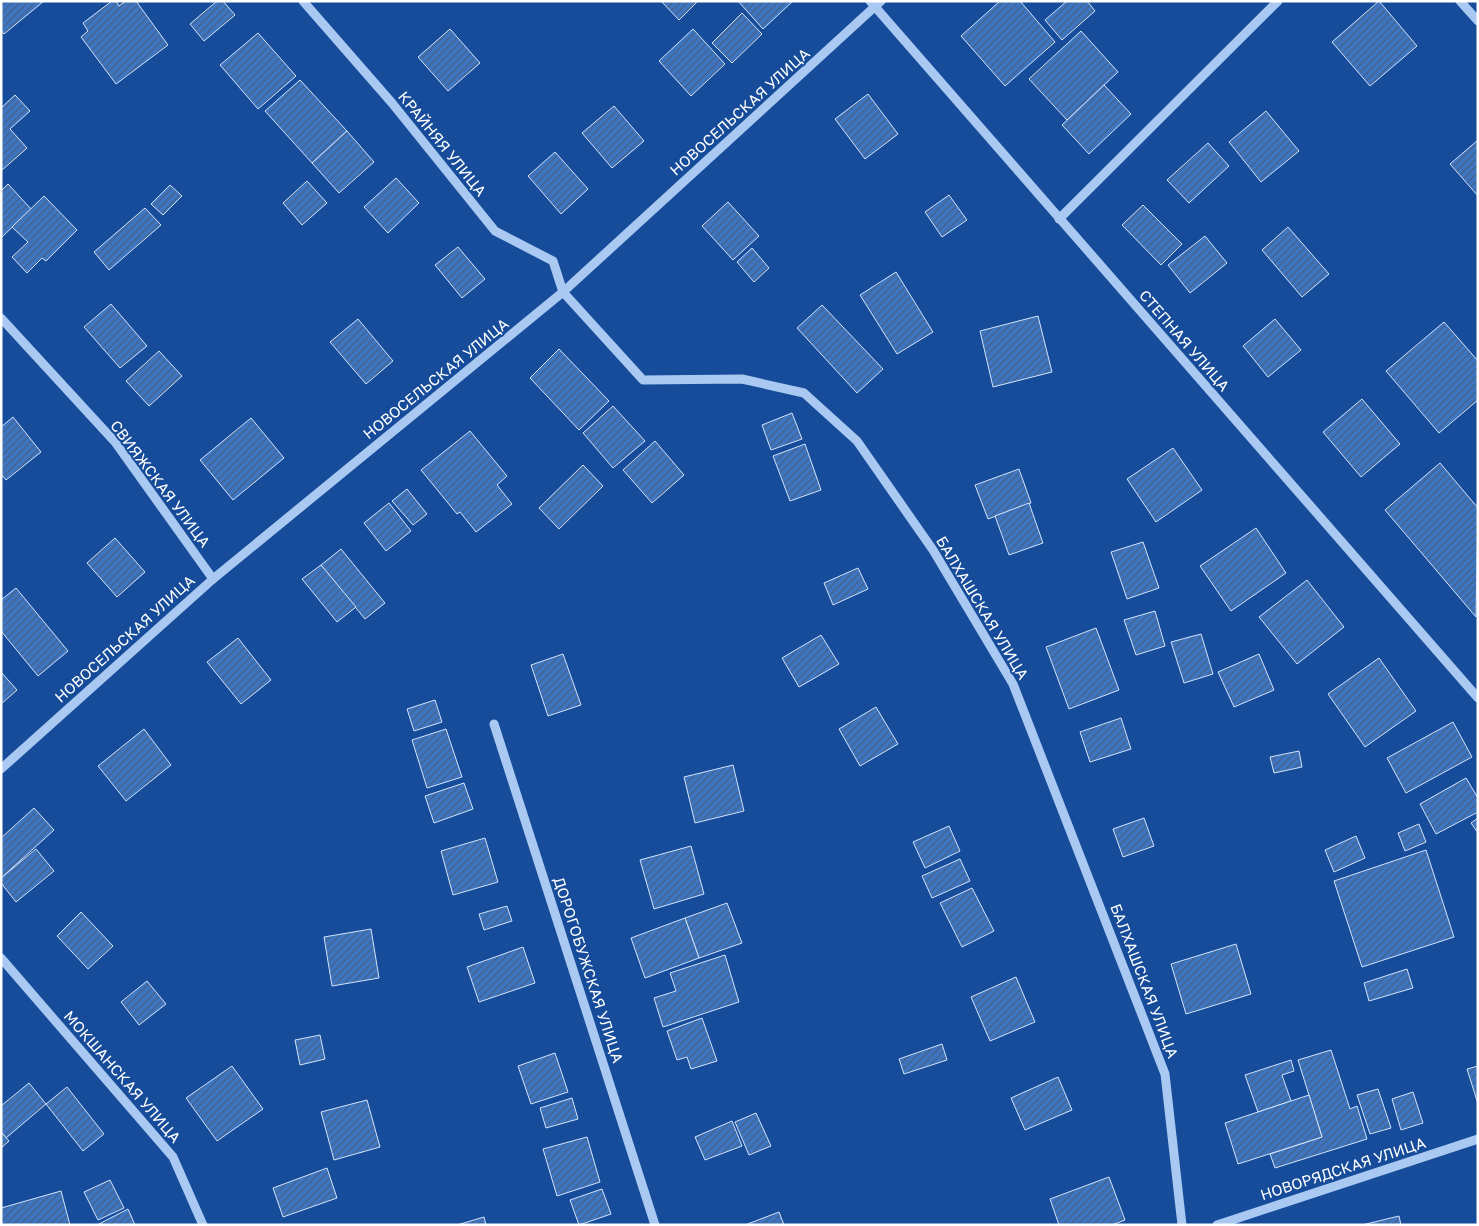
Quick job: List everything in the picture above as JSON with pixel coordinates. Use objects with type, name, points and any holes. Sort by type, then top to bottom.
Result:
[{"type":"street","name":"КРАЙНЯЯ УЛИЦА","points":[[303,1],[392,104],[494,231],[553,261],[563,292]]},
{"type":"street","points":[[1059,219],[1278,1]]},
{"type":"street","points":[[1460,1],[1478,21]]},
{"type":"street","name":"НОВОСЕЛЬСКАЯ УЛИЦА","points":[[1,770],[213,579],[563,292],[875,3]]},
{"type":"street","name":"СТЕПНАЯ УЛИЦА","points":[[875,3],[1059,219],[1478,698]]},
{"type":"street","name":"БАЛХАШСКАЯ УЛИЦА","points":[[563,292],[643,380],[742,379],[804,393],[857,441],[932,550],[1013,684],[1165,1074],[1182,1225]]},
{"type":"street","name":"СВИЯЖСКАЯ УЛИЦА","points":[[1,318],[115,442],[213,579]]},
{"type":"street","name":"ДОРОГОБУЖСКАЯ УЛИЦА","points":[[494,724],[655,1225]]},
{"type":"street","name":"МОКШАНСКАЯ УЛИЦА","points":[[1,958],[173,1156],[203,1225]]},
{"type":"street","name":"НОВОРЯДСКАЯ УЛИЦА","points":[[1217,1225],[1478,1140]]},
{"type":"building","points":[[1,1],[44,1],[4,34],[1,30]]},
{"type":"building","points":[[112,1],[116,1],[119,6],[126,1],[136,1],[168,45],[116,84],[81,37],[88,31],[83,23]]},
{"type":"building","points":[[217,1],[223,1],[235,15],[204,41],[190,24]]},
{"type":"building","points":[[661,1],[698,1],[679,20]]},
{"type":"building","points":[[738,1],[793,1],[763,29]]},
{"type":"building","points":[[1000,1],[1020,1],[1055,42],[1005,86],[961,36]]},
{"type":"building","points":[[1067,1],[1087,1],[1095,11],[1062,40],[1045,20]]},
{"type":"building","points":[[1379,1],[1417,46],[1370,86],[1332,42]]},
{"type":"building","points":[[742,13],[762,34],[732,63],[712,43]]},
{"type":"building","points":[[450,29],[480,63],[448,91],[418,57]]},
{"type":"building","points":[[693,29],[725,64],[691,96],[659,61]]},
{"type":"building","points":[[1081,31],[1118,72],[1067,120],[1029,79]]},
{"type":"building","points":[[258,33],[296,76],[258,109],[220,65]]},
{"type":"building","points":[[300,80],[347,131],[312,163],[265,111]]},
{"type":"building","points":[[1104,85],[1131,114],[1089,154],[1062,125]]},
{"type":"building","points":[[868,94],[898,134],[865,159],[835,119]]},
{"type":"building","points":[[15,95],[30,111],[10,129],[27,148],[1,171],[1,108]]},
{"type":"building","points":[[614,106],[644,141],[612,168],[582,133]]},
{"type":"building","points":[[1266,111],[1299,151],[1261,182],[1229,142]]},
{"type":"building","points":[[347,131],[374,162],[339,193],[312,163]]},
{"type":"building","points":[[1478,140],[1478,196],[1450,164]]},
{"type":"building","points":[[1208,143],[1229,166],[1189,203],[1167,180]]},
{"type":"building","points":[[555,152],[588,189],[561,214],[528,176]]},
{"type":"building","points":[[396,178],[419,203],[388,233],[364,207]]},
{"type":"building","points":[[307,181],[327,203],[302,225],[283,203]]},
{"type":"building","points":[[8,184],[31,209],[1,238],[1,191]]},
{"type":"building","points":[[170,185],[182,196],[163,215],[151,204]]},
{"type":"building","points":[[949,195],[967,220],[942,237],[925,212]]},
{"type":"building","points":[[44,196],[77,230],[46,261],[42,258],[27,273],[12,257],[28,242],[12,227]]},
{"type":"building","points":[[728,202],[759,236],[733,260],[702,226]]},
{"type":"building","points":[[1143,205],[1182,244],[1161,265],[1122,225]]},
{"type":"building","points":[[145,208],[161,225],[109,270],[94,252]]},
{"type":"building","points":[[1288,227],[1329,274],[1302,297],[1262,250]]},
{"type":"building","points":[[1205,236],[1227,263],[1190,293],[1168,265]]},
{"type":"building","points":[[458,247],[485,279],[462,298],[435,265]]},
{"type":"building","points":[[752,248],[769,268],[754,282],[737,262]]},
{"type":"building","points":[[896,272],[933,332],[897,354],[860,295]]},
{"type":"building","points":[[111,304],[147,346],[120,368],[84,327]]},
{"type":"building","points":[[822,305],[883,369],[857,393],[797,328]]},
{"type":"building","points":[[1038,316],[1052,372],[993,387],[980,331]]},
{"type":"building","points":[[358,319],[393,361],[366,384],[330,342]]},
{"type":"building","points":[[1275,319],[1301,350],[1268,377],[1243,346]]},
{"type":"building","points":[[1444,322],[1478,361],[1478,400],[1439,433],[1386,371]]},
{"type":"building","points":[[559,349],[609,401],[579,430],[530,378]]},
{"type":"building","points":[[159,351],[182,376],[149,406],[126,381]]},
{"type":"building","points":[[1362,399],[1400,444],[1361,477],[1323,432]]},
{"type":"building","points":[[613,406],[645,441],[613,468],[583,433]]},
{"type":"building","points":[[792,413],[802,439],[771,450],[762,425]]},
{"type":"building","points":[[13,417],[41,452],[6,480],[1,474],[1,427]]},
{"type":"building","points":[[251,418],[284,458],[233,500],[200,460]]},
{"type":"building","points":[[470,431],[507,476],[497,485],[512,504],[476,532],[460,512],[457,514],[421,470]]},
{"type":"building","points":[[655,441],[684,475],[652,503],[623,470]]},
{"type":"building","points":[[805,444],[821,490],[790,501],[773,456]]},
{"type":"building","points":[[1173,448],[1202,490],[1156,522],[1127,479]]},
{"type":"building","points":[[1440,463],[1478,508],[1476,617],[1385,510]]},
{"type":"building","points":[[583,465],[603,486],[559,529],[539,508]]},
{"type":"building","points":[[1019,469],[1031,503],[988,519],[975,485]]},
{"type":"building","points":[[407,489],[427,514],[413,525],[392,501]]},
{"type":"building","points":[[389,503],[411,531],[386,551],[364,523]]},
{"type":"building","points":[[1029,503],[1043,543],[1009,555],[995,516]]},
{"type":"building","points":[[1256,528],[1286,573],[1231,611],[1200,566]]},
{"type":"building","points":[[115,538],[145,572],[117,597],[87,563]]},
{"type":"building","points":[[1143,542],[1159,588],[1127,599],[1111,552]]},
{"type":"building","points":[[341,549],[385,603],[365,619],[321,565]]},
{"type":"building","points":[[321,565],[356,607],[337,622],[302,579]]},
{"type":"building","points":[[858,568],[868,589],[833,605],[824,583]]},
{"type":"building","points":[[1307,580],[1344,627],[1297,664],[1259,617]]},
{"type":"building","points":[[16,588],[68,651],[38,676],[1,631],[1,600]]},
{"type":"building","points":[[1155,611],[1165,646],[1136,655],[1124,620]]},
{"type":"building","points":[[1096,628],[1119,690],[1069,709],[1046,647]]},
{"type":"building","points":[[1201,634],[1213,674],[1184,683],[1171,642]]},
{"type":"building","points":[[821,635],[839,664],[799,687],[782,658]]},
{"type":"building","points":[[238,638],[271,680],[241,704],[207,662]]},
{"type":"building","points":[[563,654],[581,705],[548,716],[531,665]]},
{"type":"building","points":[[1259,654],[1274,690],[1234,707],[1218,672]]},
{"type":"building","points":[[1379,658],[1416,711],[1365,747],[1328,694]]},
{"type":"building","points":[[1,672],[17,690],[1,704]]},
{"type":"building","points":[[435,700],[442,722],[414,731],[407,709]]},
{"type":"building","points":[[876,707],[898,744],[860,766],[839,729]]},
{"type":"building","points":[[1121,718],[1131,749],[1090,762],[1080,732]]},
{"type":"building","points":[[1453,722],[1472,757],[1406,793],[1387,758]]},
{"type":"building","points":[[144,729],[171,765],[126,801],[98,766]]},
{"type":"building","points":[[446,729],[462,777],[427,788],[412,740]]},
{"type":"building","points":[[1299,751],[1302,767],[1274,773],[1270,757]]},
{"type":"building","points":[[733,765],[744,811],[695,823],[684,777]]},
{"type":"building","points":[[1466,778],[1478,798],[1478,812],[1436,834],[1420,804]]},
{"type":"building","points":[[464,783],[473,809],[434,823],[425,796]]},
{"type":"building","points":[[34,808],[54,830],[1,878],[1,838]]},
{"type":"building","points":[[1144,818],[1154,846],[1123,857],[1113,829]]},
{"type":"building","points":[[1478,818],[1478,833],[1471,823]]},
{"type":"building","points":[[1419,824],[1426,842],[1405,851],[1398,833]]},
{"type":"building","points":[[949,826],[960,851],[925,868],[913,842]]},
{"type":"building","points":[[1356,836],[1365,858],[1334,872],[1325,850]]},
{"type":"building","points":[[485,838],[498,882],[453,895],[441,851]]},
{"type":"building","points":[[691,846],[704,894],[654,909],[640,860]]},
{"type":"building","points":[[36,849],[54,871],[16,902],[1,883],[1,878]]},
{"type":"building","points":[[1426,850],[1454,937],[1362,967],[1334,881]]},
{"type":"building","points":[[960,859],[970,881],[932,898],[922,876]]},
{"type":"building","points":[[972,888],[994,931],[962,947],[940,903]]},
{"type":"building","points":[[727,903],[742,943],[699,958],[685,918]]},
{"type":"building","points":[[507,906],[512,921],[484,930],[479,914]]},
{"type":"building","points":[[81,912],[113,946],[88,969],[57,936]]},
{"type":"building","points":[[685,918],[699,958],[645,978],[631,938]]},
{"type":"building","points":[[371,929],[379,978],[332,986],[324,937]]},
{"type":"building","points":[[1236,944],[1251,994],[1186,1014],[1171,964]]},
{"type":"building","points":[[523,947],[535,983],[479,1002],[467,967]]},
{"type":"building","points":[[725,955],[739,1002],[663,1027],[654,998],[676,991],[670,973]]},
{"type":"building","points":[[1407,969],[1413,988],[1369,1001],[1364,983]]},
{"type":"building","points":[[1016,977],[1035,1022],[990,1041],[971,997]]},
{"type":"building","points":[[147,981],[166,1004],[139,1025],[121,1002]]},
{"type":"building","points":[[702,1018],[717,1061],[691,1069],[687,1057],[677,1060],[667,1031]]},
{"type":"building","points":[[320,1035],[325,1059],[300,1065],[295,1040]]},
{"type":"building","points":[[942,1044],[947,1060],[904,1074],[899,1059]]},
{"type":"building","points":[[1331,1050],[1350,1109],[1357,1106],[1367,1139],[1275,1168],[1270,1154],[1322,1137],[1298,1060]]},
{"type":"building","points":[[555,1053],[568,1092],[531,1104],[518,1066]]},
{"type":"building","points":[[1291,1060],[1294,1071],[1282,1075],[1291,1101],[1258,1112],[1245,1075]]},
{"type":"building","points":[[232,1066],[263,1109],[217,1141],[186,1098]]},
{"type":"building","points":[[1478,1066],[1478,1104],[1467,1069]]},
{"type":"building","points":[[1058,1077],[1072,1110],[1025,1130],[1011,1098]]},
{"type":"building","points":[[29,1083],[46,1104],[6,1138],[1,1132],[1,1106]]},
{"type":"building","points":[[67,1087],[104,1134],[83,1151],[46,1104]]},
{"type":"building","points":[[1378,1089],[1391,1128],[1370,1134],[1357,1095]]},
{"type":"building","points":[[1413,1092],[1423,1123],[1401,1130],[1392,1099]]},
{"type":"building","points":[[1309,1095],[1322,1137],[1238,1164],[1225,1123]]},
{"type":"building","points":[[572,1098],[578,1119],[546,1128],[540,1108]]},
{"type":"building","points":[[367,1100],[380,1147],[334,1160],[321,1112]]},
{"type":"building","points":[[756,1113],[771,1146],[749,1155],[735,1122]]},
{"type":"building","points":[[732,1121],[742,1146],[705,1160],[695,1137]]},
{"type":"building","points":[[1,1132],[9,1141],[1,1148]]},
{"type":"building","points":[[587,1137],[600,1182],[557,1196],[543,1149]]},
{"type":"building","points":[[327,1168],[337,1198],[283,1217],[273,1188]]},
{"type":"building","points":[[1109,1177],[1125,1220],[1112,1225],[1059,1225],[1050,1199]]},
{"type":"building","points":[[110,1180],[124,1208],[98,1220],[84,1192]]},
{"type":"building","points":[[602,1189],[611,1214],[579,1225],[570,1200]]},
{"type":"building","points":[[61,1191],[70,1225],[1,1225],[1,1208]]},
{"type":"building","points":[[128,1209],[135,1225],[97,1225]]},
{"type":"building","points":[[779,1212],[784,1225],[745,1225]]},
{"type":"building","points":[[1399,1216],[1401,1225],[1362,1225]]},
{"type":"building","points":[[484,1217],[486,1225],[457,1225]]}]
